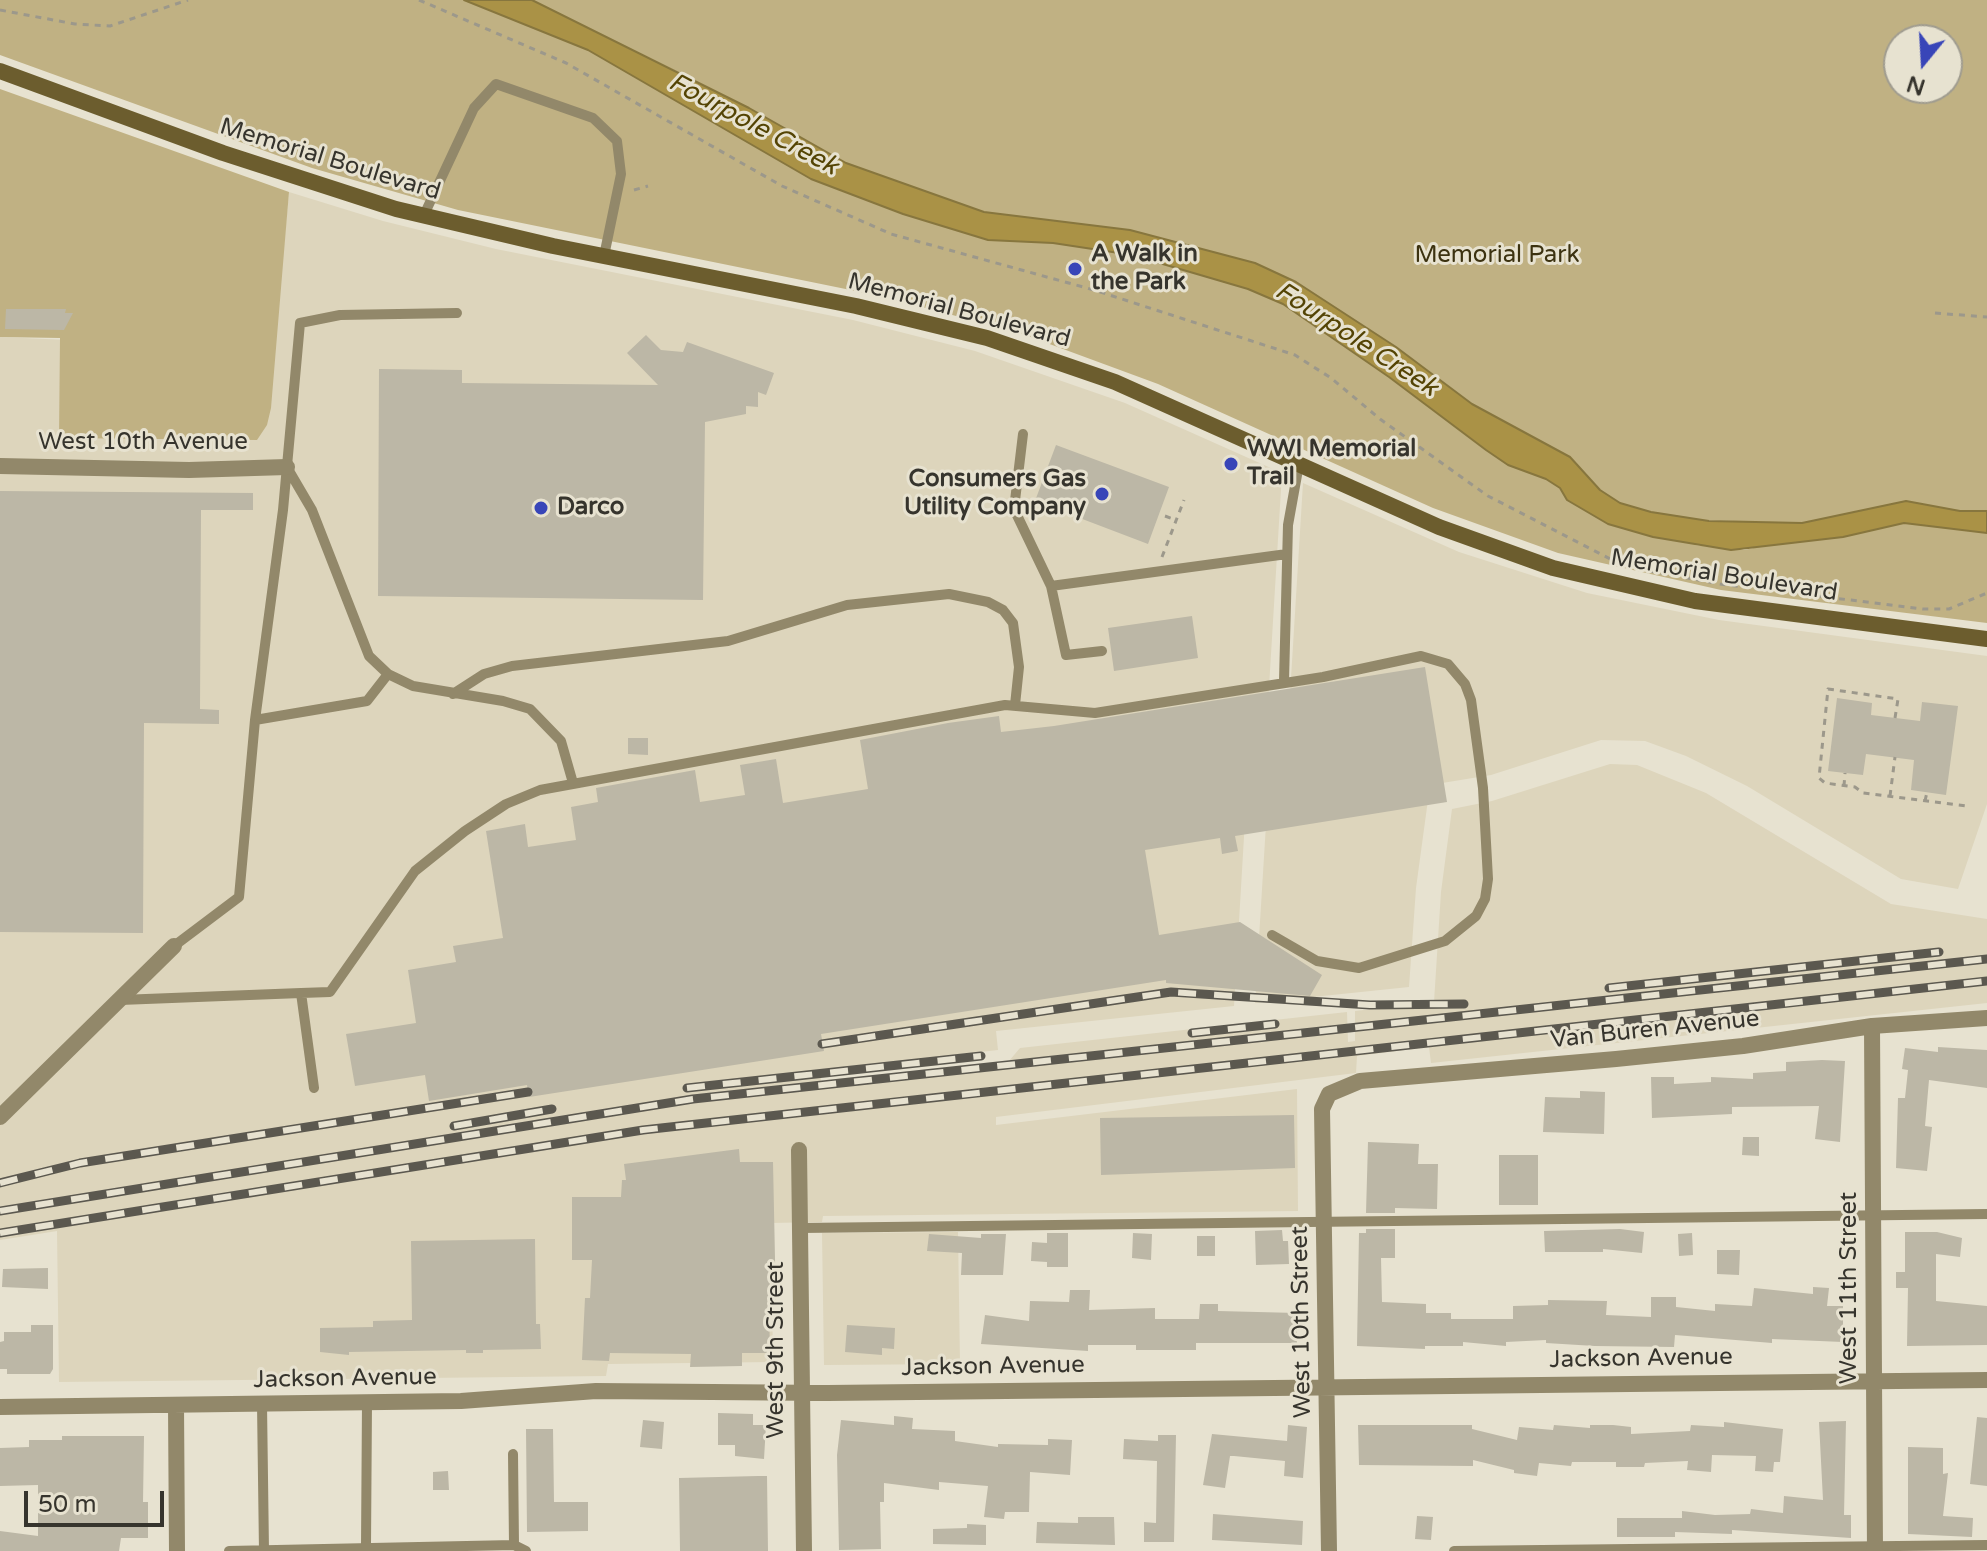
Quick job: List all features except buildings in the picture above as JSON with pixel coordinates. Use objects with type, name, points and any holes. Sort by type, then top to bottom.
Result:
[{"type":"street","name":"Memorial Boulevard","points":[[0,71],[251,163],[424,215],[604,256],[856,306],[987,338],[1115,382],[1449,531],[1588,578],[1695,601],[1987,639]]},
{"type":"street","name":"West 10th Avenue","points":[[0,466],[189,470],[287,467]]},
{"type":"street","points":[[0,1117],[174,946]]},
{"type":"street","name":"Van Buren Avenue","points":[[1329,1094],[1360,1081],[1743,1046],[1872,1026],[1987,1018]]},
{"type":"street","name":"West 11th Street","points":[[1872,1026],[1876,1548]]},
{"type":"street","name":"West 10th Street","points":[[1329,1094],[1322,1109],[1329,1551]]},
{"type":"street","name":"West 9th Street","points":[[799,1150],[804,1551]]},
{"type":"street","name":"Jackson Avenue","points":[[0,1407],[461,1401],[596,1391],[801,1392],[1987,1380]]},
{"type":"street","points":[[176,1405],[177,1551]]},
{"type":"lane","points":[[424,215],[474,108],[496,84],[593,118],[617,141],[621,174],[604,256]]},
{"type":"lane","points":[[174,946],[239,897],[255,720],[287,467],[300,323],[340,315],[457,313]]},
{"type":"lane","points":[[1023,434],[1014,509],[1051,586],[1066,655],[1102,651]]},
{"type":"lane","points":[[1284,681],[1287,554],[1291,500],[1299,464]]},
{"type":"lane","points":[[287,467],[312,510],[369,656],[388,674],[413,686],[503,701],[530,709],[561,741],[573,783]]},
{"type":"lane","points":[[1051,586],[1287,554]]},
{"type":"lane","points":[[453,694],[484,674],[512,666],[728,641],[847,605],[949,594],[988,602],[1003,610],[1013,623],[1019,667],[1015,705]]},
{"type":"lane","points":[[120,1000],[330,992],[415,871],[465,831],[506,804],[573,783],[1015,705],[1095,713],[1323,677],[1421,656],[1434,657],[1458,673],[1471,700],[1483,788],[1488,879],[1485,899],[1463,930],[1420,951],[1359,968],[1335,966],[1299,953],[1272,935]]},
{"type":"lane","points":[[255,720],[367,701],[388,674]]},
{"type":"lane","points":[[301,993],[314,1088]]},
{"type":"lane","points":[[801,1228],[1325,1219],[1987,1214]]},
{"type":"lane","points":[[366,1546],[367,1402]]},
{"type":"lane","points":[[262,1404],[264,1550]]},
{"type":"lane","points":[[513,1454],[514,1545]]},
{"type":"lane","points":[[229,1551],[514,1545],[526,1551]]},
{"type":"lane","points":[[1454,1551],[1987,1545]]},
{"type":"path","points":[[0,10],[75,24],[110,26],[188,0]]},
{"type":"path","points":[[419,0],[566,63],[770,180],[891,234],[1094,290],[1295,355],[1331,378],[1380,419],[1488,496],[1596,554],[1632,567]]},
{"type":"path","points":[[625,188],[638,190],[648,186]]},
{"type":"path","points":[[1935,313],[1987,317]]},
{"type":"path","points":[[1161,561],[1184,500]]},
{"type":"path","points":[[1165,516],[1176,520]]},
{"type":"path","points":[[1643,570],[1720,584],[1923,609],[1949,609],[1987,593]]},
{"type":"path","points":[[1895,718],[1898,699],[1828,689],[1817,774],[1825,783],[1890,796],[1967,806]]},
{"type":"path","points":[[1890,796],[1895,757]]},
{"type":"path","points":[[1844,786],[1845,773]]},
{"type":"path","points":[[1925,801],[1927,792]]},
{"type":"shaded area","points":[[289,192],[383,221],[496,249],[853,320],[975,351],[1125,403],[1282,473],[1263,786],[1247,786],[1234,1006],[996,1031],[998,1050],[821,1070],[821,1088],[1003,1068],[1020,1048],[1347,1012],[1348,1042],[1355,1041],[1355,1011],[1434,1002],[1441,892],[1452,809],[1492,801],[1610,764],[1637,765],[1706,793],[1891,904],[1987,919],[1987,1003],[1431,1063],[1429,1047],[1357,1056],[1356,1073],[996,1117],[996,1125],[1297,1089],[1298,1211],[823,1216],[822,1222],[771,1223],[773,1362],[608,1364],[606,1376],[59,1382],[57,1231],[0,1240],[0,337],[274,349]]},
{"type":"shaded area","points":[[1303,483],[1459,552],[1587,593],[1719,620],[1987,656],[1987,804],[1958,889],[1901,879],[1747,786],[1686,756],[1645,741],[1601,740],[1491,775],[1430,785],[1416,888],[1409,987],[1255,1003],[1267,808],[1283,808]]},
{"type":"shaded area","points":[[958,1232],[960,1364],[824,1365],[822,1233]]},
{"type":"green space","name":"Memorial Park","points":[[0,0],[522,0],[680,73],[532,0],[1987,0],[1987,511],[1960,511],[1906,501],[1802,523],[1701,520],[1695,545],[1744,550],[1845,529],[1935,518],[1987,525],[1987,623],[1721,590],[1558,553],[1433,508],[1158,384],[1017,332],[880,296],[458,210],[312,168],[0,55]]},
{"type":"green space","points":[[0,89],[289,192],[271,408],[267,425],[257,440],[59,438],[60,338],[0,337]]},
{"type":"water","name":"Fourpole Creek","points":[[464,0],[532,0],[749,108],[846,163],[984,212],[1130,230],[1255,263],[1296,282],[1396,347],[1472,404],[1570,457],[1600,490],[1620,503],[1651,512],[1709,521],[1802,523],[1906,501],[1960,511],[1987,511],[1987,533],[1904,523],[1843,537],[1731,550],[1653,537],[1608,524],[1567,500],[1560,488],[1546,479],[1508,465],[1283,304],[1248,289],[1132,255],[1053,243],[988,240],[903,214],[811,179],[588,50]]},
{"type":"railway","points":[[1609,988],[1939,952]]},
{"type":"railway","points":[[0,1211],[693,1099],[1987,959]]},
{"type":"railway","points":[[0,1233],[643,1130],[1987,981]]},
{"type":"railway","points":[[822,1044],[1171,992],[1370,1005],[1464,1004]]},
{"type":"railway","points":[[1192,1033],[1275,1024]]},
{"type":"railway","points":[[687,1088],[981,1056]]},
{"type":"railway","points":[[0,1183],[80,1163],[528,1092]]},
{"type":"railway","points":[[454,1126],[552,1109]]},
{"type":"place","name":"A Walk in the Park","points":[[1075,269]]},
{"type":"place","name":"WWI Memorial Trail","points":[[1231,464]]},
{"type":"place","name":"Consumers Gas Utility Company","points":[[1102,494]]},
{"type":"place","name":"Darco","points":[[541,508]]}]
